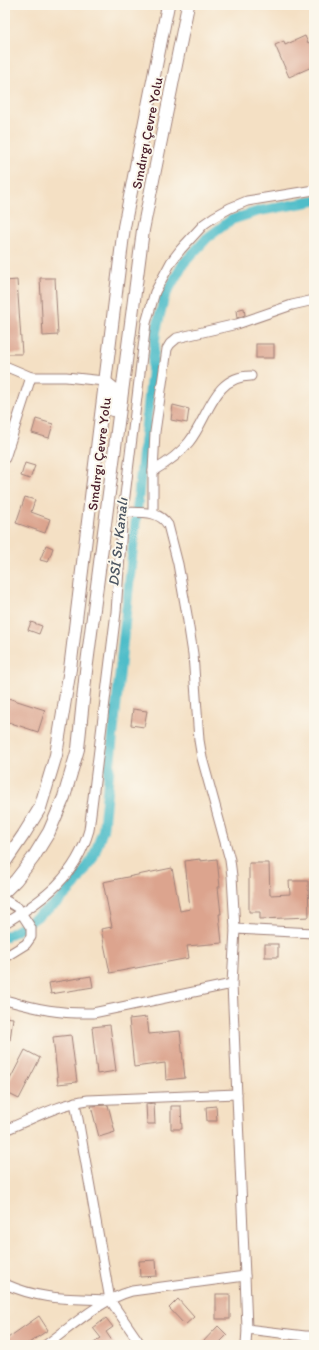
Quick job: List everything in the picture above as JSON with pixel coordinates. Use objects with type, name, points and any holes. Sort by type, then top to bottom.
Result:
[{"type":"main road","name":"Sındırgı Çevre Yolu","points":[[5,862],[40,808],[56,755],[70,669],[124,227],[168,5]]},
{"type":"main road","name":"Sındırgı Çevre Yolu","points":[[5,891],[16,880],[33,858],[49,832],[64,797],[75,762],[81,730],[86,671],[143,230],[188,5]]},
{"type":"main road","points":[[104,381],[114,389],[112,471]]},
{"type":"street","points":[[5,923],[22,915],[54,888],[73,866],[80,854],[88,830],[115,619],[146,323],[155,292],[163,276],[193,235],[204,224],[219,214],[247,202],[314,190]]},
{"type":"street","points":[[153,513],[155,432],[167,349],[170,344],[177,338],[243,322],[292,305],[314,300]]},
{"type":"street","points":[[5,366],[32,376],[66,377],[104,381]]},
{"type":"street","points":[[5,458],[32,376]]},
{"type":"street","points":[[153,472],[176,456],[189,442],[220,388],[238,377],[251,376]]},
{"type":"street","points":[[127,512],[153,513],[161,517],[168,525],[178,564],[193,654],[198,740],[230,860],[235,929],[232,984],[245,1276],[247,1328],[246,1345]]},
{"type":"street","points":[[5,900],[18,908],[31,928],[31,937],[26,944],[5,957]]},
{"type":"street","points":[[235,929],[314,932]]},
{"type":"street","points":[[5,1000],[53,1012],[74,1014],[93,1012],[232,984]]},
{"type":"street","points":[[5,1130],[64,1105],[88,1100],[236,1094]]},
{"type":"street","points":[[76,1102],[110,1300],[141,1345]]},
{"type":"street","points":[[46,1345],[119,1295],[245,1276]]},
{"type":"street","points":[[5,1284],[24,1292],[49,1298],[110,1300]]},
{"type":"street","points":[[247,1328],[314,1336]]},
{"type":"shaded area","points":[[269,1340],[314,1345],[268,1345]]},
{"type":"building","points":[[305,36],[308,43],[314,40],[314,66],[289,77],[275,45],[284,41],[285,45]]},
{"type":"building","points":[[40,278],[55,278],[58,335],[43,336]]},
{"type":"building","points":[[17,280],[22,354],[5,354],[5,281]]},
{"type":"building","points":[[244,308],[245,315],[237,318],[236,310]]},
{"type":"building","points":[[256,344],[274,344],[274,358],[256,358]]},
{"type":"building","points":[[173,405],[189,409],[187,423],[171,420]]},
{"type":"building","points":[[36,419],[53,424],[49,438],[32,433]]},
{"type":"building","points":[[25,463],[35,466],[30,479],[21,476]]},
{"type":"building","points":[[25,497],[35,500],[31,512],[50,519],[45,533],[16,523]]},
{"type":"building","points":[[46,545],[53,548],[48,562],[40,560]]},
{"type":"building","points":[[31,622],[42,626],[39,634],[28,630]]},
{"type":"building","points":[[5,697],[45,710],[38,732],[5,721]]},
{"type":"building","points":[[133,709],[147,711],[144,727],[131,725]]},
{"type":"building","points":[[200,859],[200,861],[217,859],[220,887],[218,887],[222,943],[187,946],[189,958],[110,973],[101,929],[112,927],[103,882],[172,868],[180,911],[190,909],[185,861]]},
{"type":"building","points":[[249,863],[269,863],[270,895],[290,894],[289,881],[308,881],[309,917],[260,919],[260,912],[249,912]]},
{"type":"building","points":[[265,944],[278,944],[278,957],[265,957]]},
{"type":"building","points":[[91,976],[93,987],[51,994],[49,983]]},
{"type":"building","points":[[5,1017],[13,1018],[10,1040],[5,1040]]},
{"type":"building","points":[[147,1017],[149,1034],[180,1031],[185,1078],[166,1080],[165,1063],[134,1067],[129,1019]]},
{"type":"building","points":[[110,1025],[116,1071],[97,1074],[92,1027]]},
{"type":"building","points":[[71,1035],[77,1082],[58,1084],[53,1037]]},
{"type":"building","points":[[25,1050],[40,1058],[19,1099],[5,1092],[5,1089]]},
{"type":"building","points":[[154,1103],[155,1124],[147,1124],[146,1104]]},
{"type":"building","points":[[108,1105],[115,1132],[99,1137],[91,1106]]},
{"type":"building","points":[[171,1106],[181,1106],[182,1129],[171,1129]]},
{"type":"building","points":[[216,1106],[217,1121],[207,1121],[206,1107]]},
{"type":"building","points":[[156,1260],[157,1276],[140,1277],[139,1261]]},
{"type":"building","points":[[216,1294],[230,1294],[230,1319],[216,1319]]},
{"type":"building","points":[[178,1299],[194,1317],[185,1325],[169,1308]]},
{"type":"building","points":[[39,1316],[48,1330],[26,1345],[5,1345],[5,1340]]},
{"type":"building","points":[[106,1318],[113,1327],[106,1332],[115,1345],[91,1345],[101,1338],[93,1328]]},
{"type":"building","points":[[218,1326],[227,1335],[217,1345],[200,1345]]},
{"type":"waterway","name":"DSİ Su Kanalı","points":[[5,937],[24,926],[58,902],[75,885],[93,858],[103,830],[156,331],[164,298],[183,264],[207,238],[231,220],[259,211],[314,201]]}]
